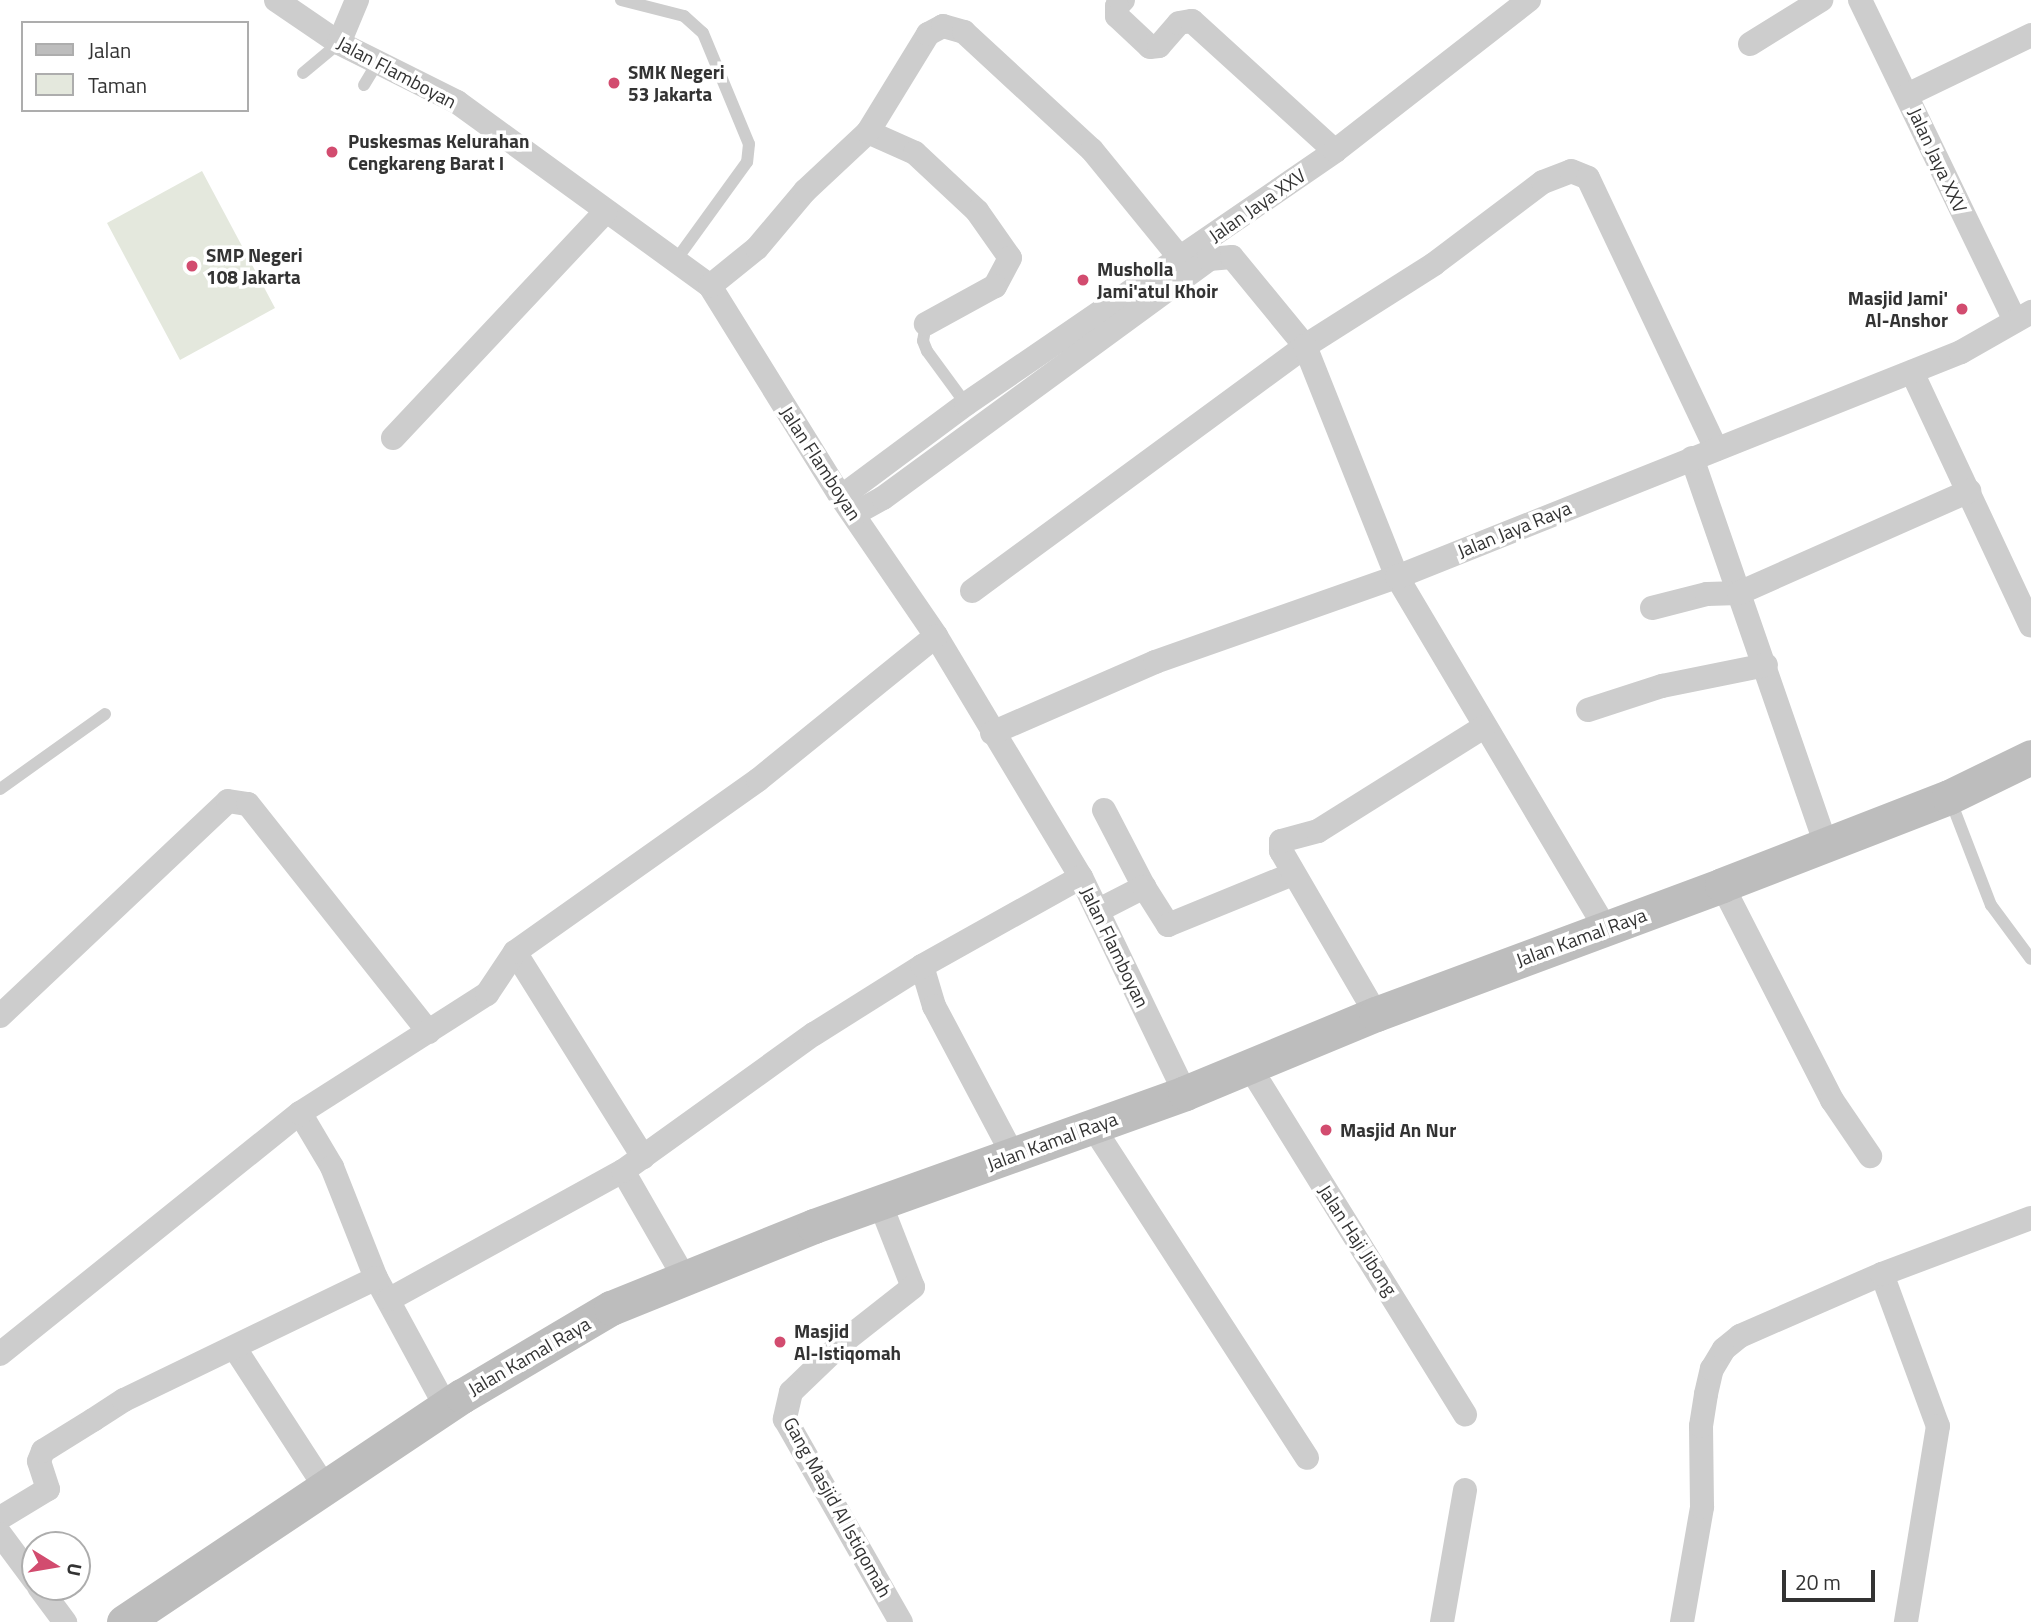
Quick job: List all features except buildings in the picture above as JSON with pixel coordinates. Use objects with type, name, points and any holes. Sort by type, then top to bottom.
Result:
[{"type":"main road","name":"Jalan Kamal Raya","points":[[124,1622],[446,1407],[611,1308],[880,1203],[1185,1093],[1376,1014],[1949,797],[2031,757]]},
{"type":"street","name":"Jalan Flamboyan","points":[[276,0],[339,43],[457,102],[709,286],[847,506],[936,636],[1081,877],[1185,1093]]},
{"type":"street","points":[[339,43],[357,0]]},
{"type":"street","points":[[1122,0],[1116,6],[1117,16],[1150,47],[1159,46],[1179,23],[1192,20],[1335,151]]},
{"type":"street","name":"Jalan Jaya XXV","points":[[847,506],[966,404],[1335,151],[1529,0]]},
{"type":"street","points":[[1750,44],[1821,0]]},
{"type":"street","name":"Jalan Jaya XXV","points":[[1860,0],[2023,316]]},
{"type":"street","points":[[709,286],[757,248],[805,191],[868,132],[928,34],[952,26],[1006,68],[1092,150],[1181,258]]},
{"type":"street","points":[[1907,95],[2031,35]]},
{"type":"street","points":[[868,132],[915,153],[977,211],[1010,258],[995,286],[926,324]]},
{"type":"street","points":[[972,591],[1305,346],[1434,264],[1543,182],[1571,171],[1588,178],[1716,449]]},
{"type":"street","points":[[393,438],[606,211]]},
{"type":"street","points":[[847,506],[883,498],[1209,259],[1232,257],[1305,346],[1398,577],[1605,928]]},
{"type":"street","name":"Jalan Jaya Raya","points":[[992,733],[1155,662],[1398,577],[1912,372],[1961,352],[2023,316]]},
{"type":"street","points":[[1912,372],[2031,626]]},
{"type":"street","points":[[1692,458],[1766,665],[1825,843]]},
{"type":"street","points":[[1652,608],[1707,594],[1740,593],[1969,491]]},
{"type":"street","points":[[0,1354],[300,1113],[487,995],[515,952],[758,780],[936,636]]},
{"type":"street","points":[[1588,710],[1662,685],[1766,665]]},
{"type":"street","points":[[1376,1014],[1281,851],[1285,838],[1318,831],[1485,727]]},
{"type":"street","points":[[0,1016],[228,801],[248,804],[429,1031]]},
{"type":"street","points":[[1104,810],[1144,887],[1168,925],[1293,874]]},
{"type":"street","points":[[390,1300],[633,1164],[814,1034],[922,966],[1081,877]]},
{"type":"street","points":[[1722,885],[1832,1100],[1870,1156]]},
{"type":"street","points":[[1099,910],[1144,887]]},
{"type":"street","points":[[515,952],[633,1164],[685,1279]]},
{"type":"street","points":[[922,966],[934,1006],[1013,1155]]},
{"type":"street","name":"Jalan Haji Jibong","points":[[1249,1066],[1465,1415]]},
{"type":"street","points":[[300,1113],[332,1167],[376,1278],[446,1407]]},
{"type":"street","points":[[1093,1126],[1307,1458]]},
{"type":"street","name":"Gang Masjid Al Istiqomah","points":[[880,1203],[913,1287],[843,1342],[791,1392],[785,1419],[901,1622]]},
{"type":"street","points":[[1682,1622],[1702,1507],[1701,1426],[1712,1369],[1724,1349],[1741,1336],[1882,1273],[2031,1218]]},
{"type":"street","points":[[1882,1273],[1938,1426],[1906,1622]]},
{"type":"street","points":[[0,1518],[48,1489],[39,1461],[43,1451],[124,1400],[236,1350],[376,1278]]},
{"type":"street","points":[[236,1350],[325,1487]]},
{"type":"street","points":[[1442,1622],[1465,1490]]},
{"type":"street","points":[[0,1534],[21,1562]]},
{"type":"street","points":[[49,1601],[65,1622]]},
{"type":"lane","points":[[621,0],[684,16],[702,33],[749,144],[747,162],[676,260]]},
{"type":"lane","points":[[303,73],[339,43]]},
{"type":"lane","points":[[364,85],[378,62]]},
{"type":"lane","points":[[926,324],[923,341],[927,351],[966,404]]},
{"type":"lane","points":[[0,789],[105,714]]},
{"type":"lane","points":[[1949,797],[1991,905],[2031,959]]},
{"type":"green space","points":[[202,171],[275,308],[180,360],[107,223]]},
{"type":"place","name":"SMK Negeri 53 Jakarta","points":[[614,83]]},
{"type":"place","name":"Puskesmas Kelurahan Cengkareng Barat I","points":[[332,152]]},
{"type":"place","name":"SMP Negeri 108 Jakarta","points":[[192,266]]},
{"type":"place","name":"Musholla Jami'atul Khoir","points":[[1083,280]]},
{"type":"place","name":"Masjid Jami' Al-Anshor","points":[[1962,309]]},
{"type":"place","name":"Masjid An Nur","points":[[1326,1130]]},
{"type":"place","name":"Masjid Al-Istiqomah","points":[[780,1342]]}]
